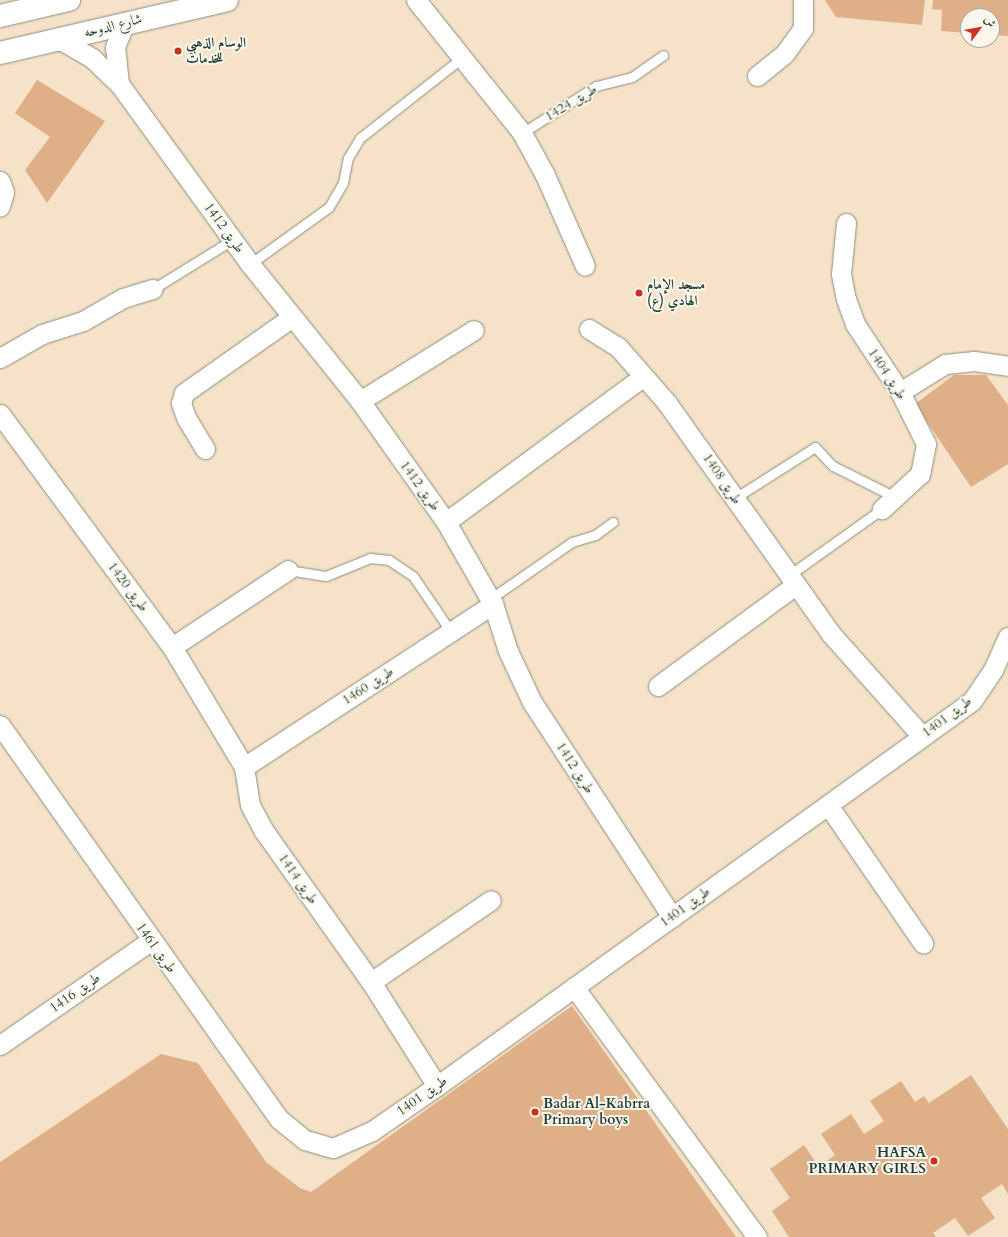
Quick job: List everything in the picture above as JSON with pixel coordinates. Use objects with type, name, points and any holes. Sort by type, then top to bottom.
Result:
[{"type":"street","points":[[0,16],[69,0]]},
{"type":"street","name":"شارع الدوحه","points":[[0,53],[125,22],[227,0]]},
{"type":"street","points":[[416,0],[464,56],[522,133],[545,174],[586,266]]},
{"type":"street","points":[[436,0],[438,24]]},
{"type":"street","points":[[757,76],[785,52],[803,28],[803,0]]},
{"type":"street","name":"طريق 1412","points":[[120,85],[114,60],[125,22]]},
{"type":"street","name":"طريق 1412","points":[[58,39],[92,58],[120,85],[250,264],[360,401],[446,522],[491,602],[508,651],[532,702],[672,917]]},
{"type":"street","points":[[0,181],[4,192],[0,206]]},
{"type":"street","name":"طريق 1404","points":[[846,223],[842,274],[846,300],[856,324],[900,392],[923,433],[926,454],[920,474],[889,503]]},
{"type":"street","points":[[0,358],[42,334],[82,321],[123,298],[152,289]]},
{"type":"street","points":[[205,449],[186,417],[181,403],[184,393],[292,317]]},
{"type":"street","name":"طريق 1408","points":[[589,329],[618,347],[643,377],[667,402],[735,498],[791,581],[831,634],[922,736]]},
{"type":"street","points":[[360,401],[474,330]]},
{"type":"street","points":[[900,392],[945,364],[974,361],[1008,366]]},
{"type":"street","points":[[446,522],[643,377]]},
{"type":"street","name":"طريق 1420","points":[[0,414],[172,647],[244,767]]},
{"type":"street","points":[[172,647],[288,570]]},
{"type":"street","points":[[658,686],[791,581]]},
{"type":"street","name":"طريق 1460","points":[[244,767],[450,632],[491,602]]},
{"type":"street","name":"طريق 1401","points":[[332,1148],[372,1131],[437,1086],[972,700],[993,670],[1007,642]]},
{"type":"street","name":"طريق 1461","points":[[0,725],[150,941],[279,1119],[305,1140],[332,1148]]},
{"type":"street","name":"طريق 1414","points":[[244,767],[250,804],[264,831],[371,982],[437,1086]]},
{"type":"street","points":[[828,805],[923,943]]},
{"type":"street","points":[[371,982],[491,900]]},
{"type":"street","name":"طريق 1416","points":[[1,1043],[150,941]]},
{"type":"street","points":[[574,987],[757,1237]]},
{"type":"lane","name":"طريق 1424","points":[[522,133],[596,86],[632,77],[663,55]]},
{"type":"lane","points":[[250,264],[329,207],[343,183],[348,158],[360,138],[464,56]]},
{"type":"lane","points":[[152,289],[232,240]]},
{"type":"lane","points":[[735,498],[815,447],[833,466],[889,503],[791,581]]},
{"type":"lane","points":[[491,602],[572,542],[595,535],[613,522]]},
{"type":"lane","points":[[288,570],[326,576],[370,558],[390,560],[410,573],[450,632]]},
{"type":"building","points":[[825,0],[925,0],[922,25],[836,17]]},
{"type":"building","points":[[933,0],[1008,0],[1008,36],[1000,36],[1000,8],[960,8],[960,32],[941,31],[942,10],[932,9]]},
{"type":"building","points":[[37,80],[105,121],[47,203],[25,170],[50,137],[15,113]]},
{"type":"building","points":[[954,375],[986,375],[1008,405],[1008,464],[971,487],[915,404]]},
{"type":"building","name":"Badar Al-Kabrra Primary boys","points":[[572,1006],[736,1237],[0,1237],[0,1162],[161,1054],[198,1063],[266,1162],[300,1188],[311,1192]]},
{"type":"building","name":"HAFSA PRIMARY GIRLS","points":[[971,1075],[1008,1129],[1008,1194],[1002,1184],[981,1198],[995,1218],[968,1236],[955,1218],[933,1233],[936,1237],[789,1237],[772,1211],[790,1198],[770,1169],[804,1145],[819,1167],[835,1155],[821,1134],[851,1114],[864,1134],[884,1121],[870,1101],[901,1081],[915,1102],[924,1096],[929,1103]]},
{"type":"place","name":"الوسام الذهبي للخدمات","points":[[178,51]]},
{"type":"place","name":"مسجد الإمام الهادي (ع)","points":[[639,293]]},
{"type":"place","name":"Badar Al-Kabrra Primary boys","points":[[535,1112]]},
{"type":"place","name":"HAFSA PRIMARY GIRLS","points":[[934,1161]]}]
